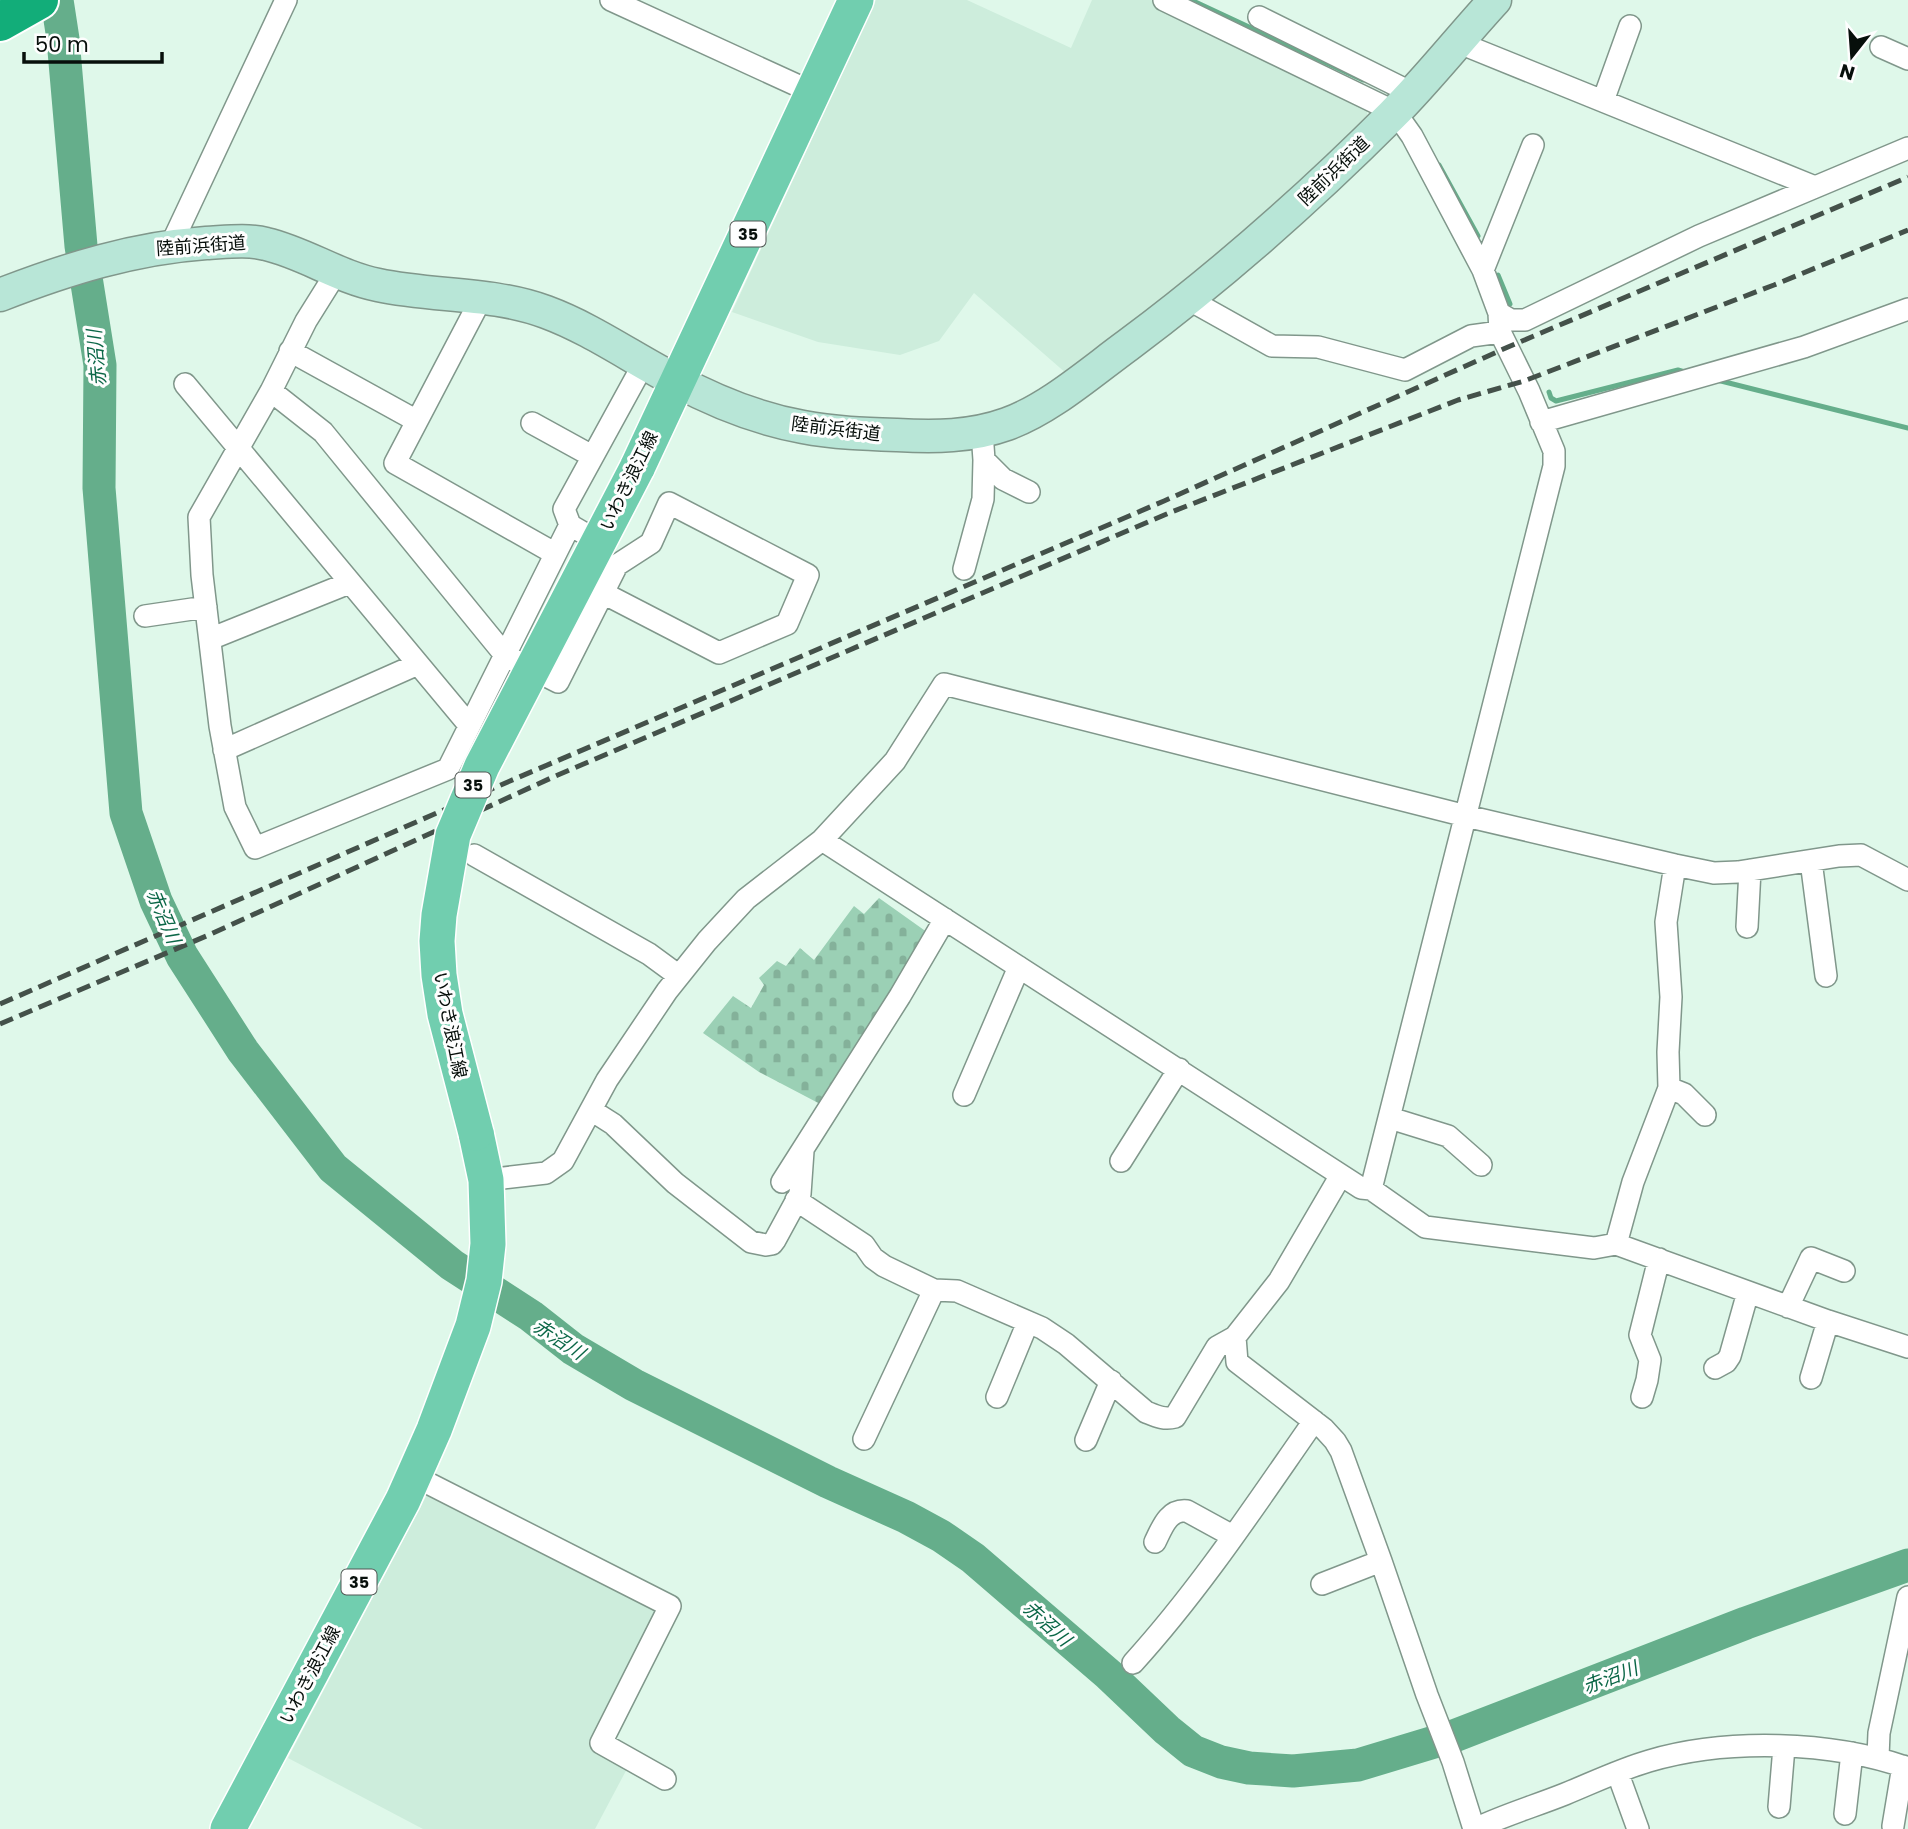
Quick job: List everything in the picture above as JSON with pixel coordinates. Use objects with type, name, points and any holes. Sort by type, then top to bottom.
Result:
[{"type":"main road","name":"いわき浪江線","points":[[228,1829],[414,1476],[473,1326],[484,1281],[488,1244],[486,1180],[445,1014],[439,975],[439,915],[453,835],[482,766],[637,467],[856,0]]},
{"type":"street","points":[[170,247],[286,0]]},
{"type":"street","points":[[611,0],[814,93]]},
{"type":"street","points":[[1164,0],[1404,103]]},
{"type":"street","name":"陸前浜街道","points":[[0,295],[117,256],[170,247],[236,241],[263,243],[288,251],[336,273],[379,286],[493,297],[543,311],[573,323],[678,382],[756,414],[803,427],[839,432],[950,436],[983,446],[1188,299],[1295,209],[1404,103],[1495,0]]},
{"type":"street","points":[[1259,17],[1404,103],[1412,136],[1482,270],[1499,322],[1554,451],[1554,467],[1371,1189]]},
{"type":"street","points":[[1603,101],[1630,26]]},
{"type":"street","points":[[1457,42],[1815,187]]},
{"type":"street","points":[[1881,47],[1908,59]]},
{"type":"street","points":[[1482,270],[1533,145]]},
{"type":"street","points":[[1188,299],[1272,346],[1318,347],[1405,370],[1499,322],[1525,320],[1699,236],[1908,148]]},
{"type":"street","points":[[336,273],[199,517],[206,607],[224,750],[235,807],[255,848],[447,769],[569,525],[565,509],[644,363]]},
{"type":"street","points":[[482,297],[395,463],[554,553]]},
{"type":"street","points":[[1541,422],[1804,346],[1908,309]]},
{"type":"street","points":[[290,351],[417,421]]},
{"type":"street","points":[[185,384],[470,725]]},
{"type":"street","points":[[271,391],[323,432],[505,655],[558,682],[617,565],[651,543],[669,503],[808,575],[787,624],[719,653],[603,593]]},
{"type":"street","points":[[532,423],[593,456]]},
{"type":"street","points":[[983,446],[1003,479],[1029,492]]},
{"type":"street","points":[[964,569],[978,542],[983,499],[983,446]]},
{"type":"street","points":[[569,525],[629,557]]},
{"type":"street","points":[[210,639],[349,583]]},
{"type":"street","points":[[145,617],[206,607]]},
{"type":"street","points":[[224,750],[418,664]]},
{"type":"street","points":[[486,1180],[546,1172],[558,1167],[569,1153],[607,1080],[679,976],[707,941],[747,899],[822,840],[895,761],[944,684],[1675,866],[1714,873],[1861,855],[1908,880]]},
{"type":"street","points":[[822,840],[1361,1188],[1371,1189],[1425,1227],[1581,1247],[1594,1248],[1616,1244],[1788,1307],[1908,1347]]},
{"type":"street","points":[[474,855],[649,954],[679,976]]},
{"type":"street","points":[[1811,861],[1826,976]]},
{"type":"street","points":[[1616,1244],[1633,1182],[1669,1088],[1671,997],[1666,922],[1675,866]]},
{"type":"street","points":[[1747,927],[1750,870]]},
{"type":"street","points":[[782,1182],[945,919]]},
{"type":"street","points":[[964,1096],[1019,967]]},
{"type":"street","points":[[1121,1161],[1178,1069]]},
{"type":"street","points":[[1669,1088],[1684,1094],[1705,1115]]},
{"type":"street","points":[[591,1110],[613,1124],[675,1183],[751,1242],[772,1244],[800,1194],[803,1151]]},
{"type":"street","points":[[1390,1118],[1448,1136],[1481,1165]]},
{"type":"street","points":[[796,1200],[864,1245],[873,1258],[884,1266],[934,1290],[957,1291],[1042,1328],[1066,1343],[1146,1412],[1167,1419],[1175,1417],[1217,1348],[1235,1337],[1279,1281],[1341,1175]]},
{"type":"street","points":[[1788,1307],[1811,1258],[1844,1271]]},
{"type":"street","points":[[1642,1397],[1650,1360],[1640,1335],[1659,1259]]},
{"type":"street","points":[[864,1440],[934,1290]]},
{"type":"street","points":[[1715,1368],[1727,1362],[1730,1356],[1748,1292]]},
{"type":"street","points":[[1811,1378],[1828,1321]]},
{"type":"street","points":[[997,1397],[1028,1322]]},
{"type":"street","points":[[1235,1337],[1237,1362],[1314,1421],[1335,1441],[1341,1451],[1453,1762],[1474,1829],[1649,1761],[1692,1753],[1759,1746],[1852,1753],[1878,1757],[1906,1767],[1893,1826]]},
{"type":"street","points":[[1086,1440],[1111,1381]]},
{"type":"street","points":[[1133,1663],[1187,1601],[1314,1421]]},
{"type":"street","points":[[414,1476],[670,1606],[601,1742],[664,1779]]},
{"type":"street","points":[[1155,1542],[1171,1514],[1180,1510],[1187,1511],[1228,1534],[1235,1534]]},
{"type":"street","points":[[1322,1584],[1381,1561]]},
{"type":"street","points":[[1878,1757],[1879,1733],[1908,1597]]},
{"type":"street","points":[[1779,1807],[1784,1747]]},
{"type":"street","points":[[1844,1814],[1852,1753]]},
{"type":"street","points":[[1618,1774],[1638,1829]]},
{"type":"shaded area","points":[[876,0],[967,0],[1071,48],[1092,0],[1151,0],[1368,104],[1367,115],[1262,223],[1067,374],[974,293],[939,341],[900,355],[818,342],[732,312]]},
{"type":"shaded area","points":[[430,1489],[661,1611],[590,1744],[629,1765],[595,1829],[423,1829],[288,1758]]},
{"type":"green space","points":[[879,898],[931,935],[824,1106],[759,1072],[703,1033],[733,996],[751,1008],[764,985],[759,978],[777,961],[786,966],[800,948],[814,960],[854,906],[864,914]]},
{"type":"waterway","name":"赤沼川","points":[[57,0],[63,39],[81,246],[100,365],[99,488],[126,813],[156,901],[182,956],[243,1051],[333,1168],[452,1265],[531,1316],[573,1349],[634,1385],[941,1536],[973,1558],[1193,1751],[1221,1762],[1249,1768],[1293,1771],[1358,1765],[1454,1736],[1746,1623],[1908,1565]]},
{"type":"waterway","points":[[1191,0],[1363,80]]},
{"type":"waterway","points":[[1439,165],[1478,236]]},
{"type":"waterway","points":[[1498,275],[1510,304]]},
{"type":"waterway","points":[[1549,392],[1551,398],[1556,401],[1678,370],[1688,373]]},
{"type":"waterway","points":[[1717,380],[1908,428]]},
{"type":"railway","points":[[0,1004],[510,781],[1164,501],[1508,347],[1908,177]]},
{"type":"railway","points":[[0,1024],[211,934],[551,778],[1169,513],[1458,400],[1524,381],[1774,285],[1908,230]]}]
